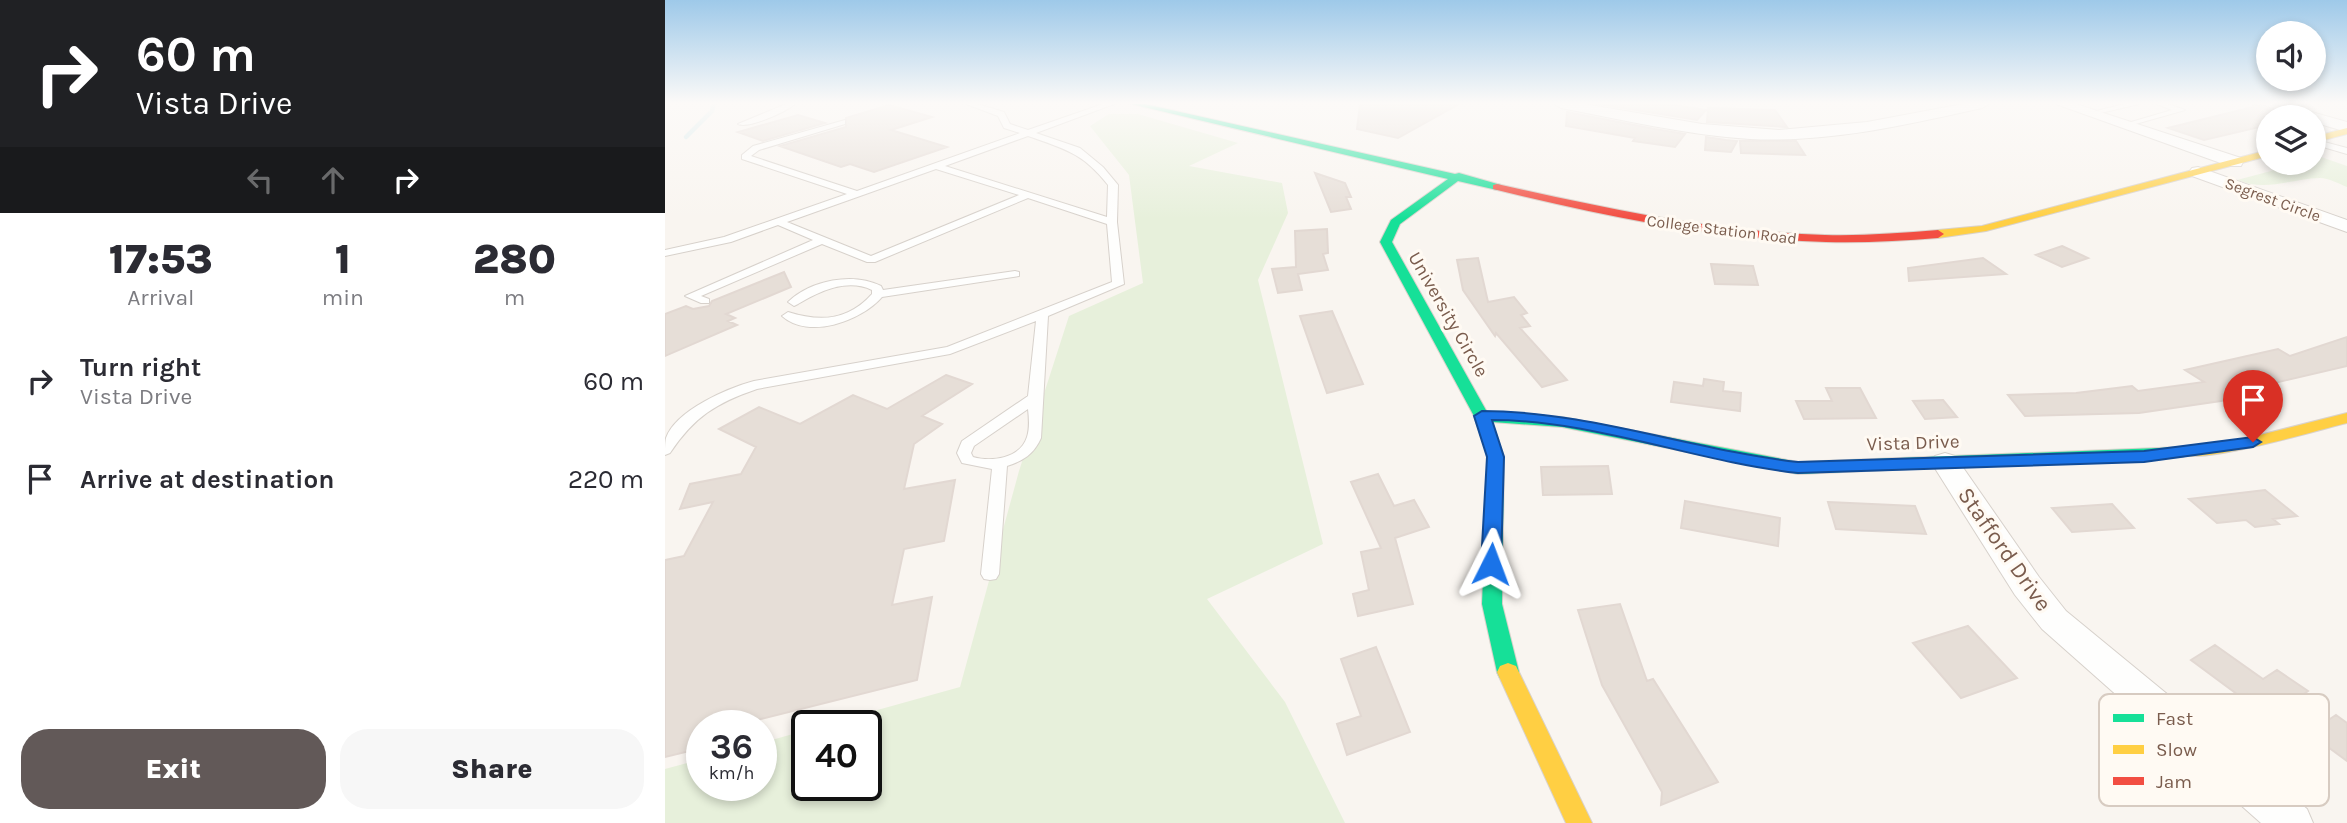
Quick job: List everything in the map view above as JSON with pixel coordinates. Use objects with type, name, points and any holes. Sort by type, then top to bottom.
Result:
[{"type":"main road","name":"College Station Road","points":[[1308,142],[1690,228],[1757,236],[1838,240],[1914,237],[1982,229],[2256,156]]},
{"type":"main road","name":"University Circle","points":[[1459,176],[1395,222],[1386,242],[1482,416],[1496,457],[1490,580],[1492,604],[1509,678],[1579,823]]},
{"type":"main road","name":"Vista Drive","points":[[1482,416],[1518,416],[1565,422],[1759,463],[1798,468],[2195,452],[2242,444],[2347,418]]},
{"type":"street","points":[[2177,142],[2235,162]]},
{"type":"street","name":"Segrest Circle","points":[[2198,172],[2347,226]]},
{"type":"street","name":"Stafford Drive","points":[[1945,462],[2027,586],[2054,620],[2141,694]]},
{"type":"street","name":"Stafford Drive","points":[[2272,806],[2292,823]]},
{"type":"lane","points":[[775,142],[756,148],[745,157],[857,194]]},
{"type":"lane","points":[[665,253],[708,246],[1001,142]]},
{"type":"lane","points":[[665,450],[681,424],[702,407],[754,385],[950,350],[1118,284],[1112,222],[1113,185],[1100,169],[1077,150],[1057,142]]},
{"type":"lane","points":[[2326,145],[2347,151]]},
{"type":"lane","points":[[936,166],[1112,222]]},
{"type":"lane","points":[[849,283],[871,260],[1028,195]]},
{"type":"lane","points":[[778,222],[871,260]]},
{"type":"lane","points":[[705,301],[691,296],[822,240]]},
{"type":"lane","points":[[787,316],[806,322],[837,318],[864,308],[878,294],[1015,274]]},
{"type":"lane","points":[[794,302],[818,289],[849,283],[871,284],[877,288],[878,294]]},
{"type":"lane","points":[[1035,398],[968,444],[964,453],[967,460],[975,464],[1000,463],[1025,451],[1033,441],[1042,316]]},
{"type":"lane","points":[[665,427],[681,424]]},
{"type":"lane","points":[[990,574],[1000,463]]},
{"type":"green space","points":[[1103,142],[1236,142],[1238,143],[1189,166],[1282,183],[1288,213],[1258,280],[1323,544],[1207,599],[1285,702],[1345,823],[665,823],[665,769],[686,763],[686,801],[777,801],[777,738],[791,735],[791,801],[882,801],[882,710],[877,710],[960,687],[1019,471],[1069,316],[1143,283],[1129,175]]},
{"type":"green space","points":[[2326,159],[2347,166],[2347,187],[2320,178],[2268,185],[2237,180],[2256,175],[2326,175]]},
{"type":"building","points":[[792,142],[932,142],[947,147],[874,172],[850,164],[841,167],[780,146]]},
{"type":"building","points":[[1643,142],[1679,142],[1675,147]]},
{"type":"building","points":[[1706,142],[1736,142],[1731,152],[1705,150]]},
{"type":"building","points":[[1740,142],[1797,142],[1805,155],[1741,153]]},
{"type":"building","points":[[1315,173],[1345,183],[1351,197],[1346,197],[1351,209],[1331,212]]},
{"type":"building","points":[[1327,229],[1328,253],[1323,254],[1328,270],[1298,274],[1302,290],[1278,293],[1272,269],[1296,267],[1295,231]]},
{"type":"building","points":[[2062,246],[2088,258],[2062,267],[2036,255]]},
{"type":"building","points":[[1478,258],[1488,302],[1514,297],[1527,313],[1521,315],[1530,326],[1520,328],[1567,380],[1542,387],[1496,333],[1495,336],[1463,290],[1457,260]]},
{"type":"building","points":[[1983,258],[2006,274],[1909,281],[1908,268]]},
{"type":"building","points":[[1711,264],[1753,266],[1758,285],[1715,284]]},
{"type":"building","points":[[784,272],[791,287],[726,314],[735,318],[728,321],[737,325],[665,356],[665,314],[686,306],[693,309],[709,306],[712,301]]},
{"type":"building","points":[[1332,311],[1363,384],[1327,393],[1300,316]]},
{"type":"building","points":[[2347,337],[2347,366],[2248,389],[2254,392],[2221,401],[2139,413],[2025,416],[2008,395],[2076,393],[2132,386],[2138,391],[2204,382],[2185,370],[2278,349],[2290,356]]},
{"type":"building","points":[[946,375],[972,384],[922,416],[942,424],[914,444],[904,489],[955,480],[944,541],[904,549],[892,605],[932,597],[917,680],[777,715],[777,710],[686,710],[686,752],[665,757],[665,560],[684,556],[713,502],[680,509],[690,484],[741,474],[756,447],[719,429],[759,407],[800,424],[853,395],[887,409]]},
{"type":"building","points":[[1704,379],[1724,382],[1723,391],[1741,393],[1740,411],[1671,402],[1674,382],[1703,386]]},
{"type":"building","points":[[1826,388],[1860,388],[1876,418],[1804,419],[1796,401],[1832,401]]},
{"type":"building","points":[[1943,400],[1957,417],[1925,419],[1913,401]]},
{"type":"building","points":[[1608,466],[1612,494],[1543,495],[1541,467]]},
{"type":"building","points":[[1378,474],[1394,506],[1414,500],[1429,527],[1395,538],[1413,604],[1358,616],[1353,594],[1369,590],[1361,552],[1381,548],[1351,482]]},
{"type":"building","points":[[2265,490],[2297,516],[2273,519],[2279,524],[2255,527],[2246,520],[2217,523],[2189,499]]},
{"type":"building","points":[[1685,501],[1780,518],[1778,546],[1681,528]]},
{"type":"building","points":[[1828,502],[1915,506],[1926,534],[1836,529]]},
{"type":"building","points":[[2112,504],[2134,528],[2072,532],[2052,508]]},
{"type":"building","points":[[1620,604],[1647,681],[1653,679],[1718,782],[1661,805],[1662,792],[1602,685],[1578,610]]},
{"type":"building","points":[[1968,626],[2017,678],[1961,698],[1913,643]]},
{"type":"building","points":[[2215,645],[2263,679],[2277,670],[2308,691],[2304,694],[2237,694],[2191,660]]},
{"type":"building","points":[[1376,647],[1410,732],[1347,755],[1337,724],[1361,716],[1341,659]]},
{"type":"building","points":[[2336,715],[2347,723],[2347,761],[2329,748],[2329,720]]},
{"type":"traffic: fast","points":[[1303,142],[1497,187]]},
{"type":"traffic: fast","points":[[1459,176],[1395,222],[1386,242],[1482,416],[1496,457],[1492,604],[1508,672]]},
{"type":"traffic: fast","points":[[1482,416],[1562,422],[1798,468],[2183,452]]},
{"type":"traffic: slow","points":[[1938,234],[1982,229],[2256,156]]},
{"type":"traffic: slow","points":[[2183,452],[2232,447],[2347,418]]},
{"type":"traffic: slow","points":[[1508,672],[1579,823]]},
{"type":"traffic: jam","points":[[1497,187],[1661,221],[1771,236],[1882,239],[1938,234]]},
{"type":"route","points":[[1491,564],[1496,457],[1482,416],[1518,416],[1565,422],[1703,452],[1798,468],[2144,456],[2195,452],[2253,442]]}]
